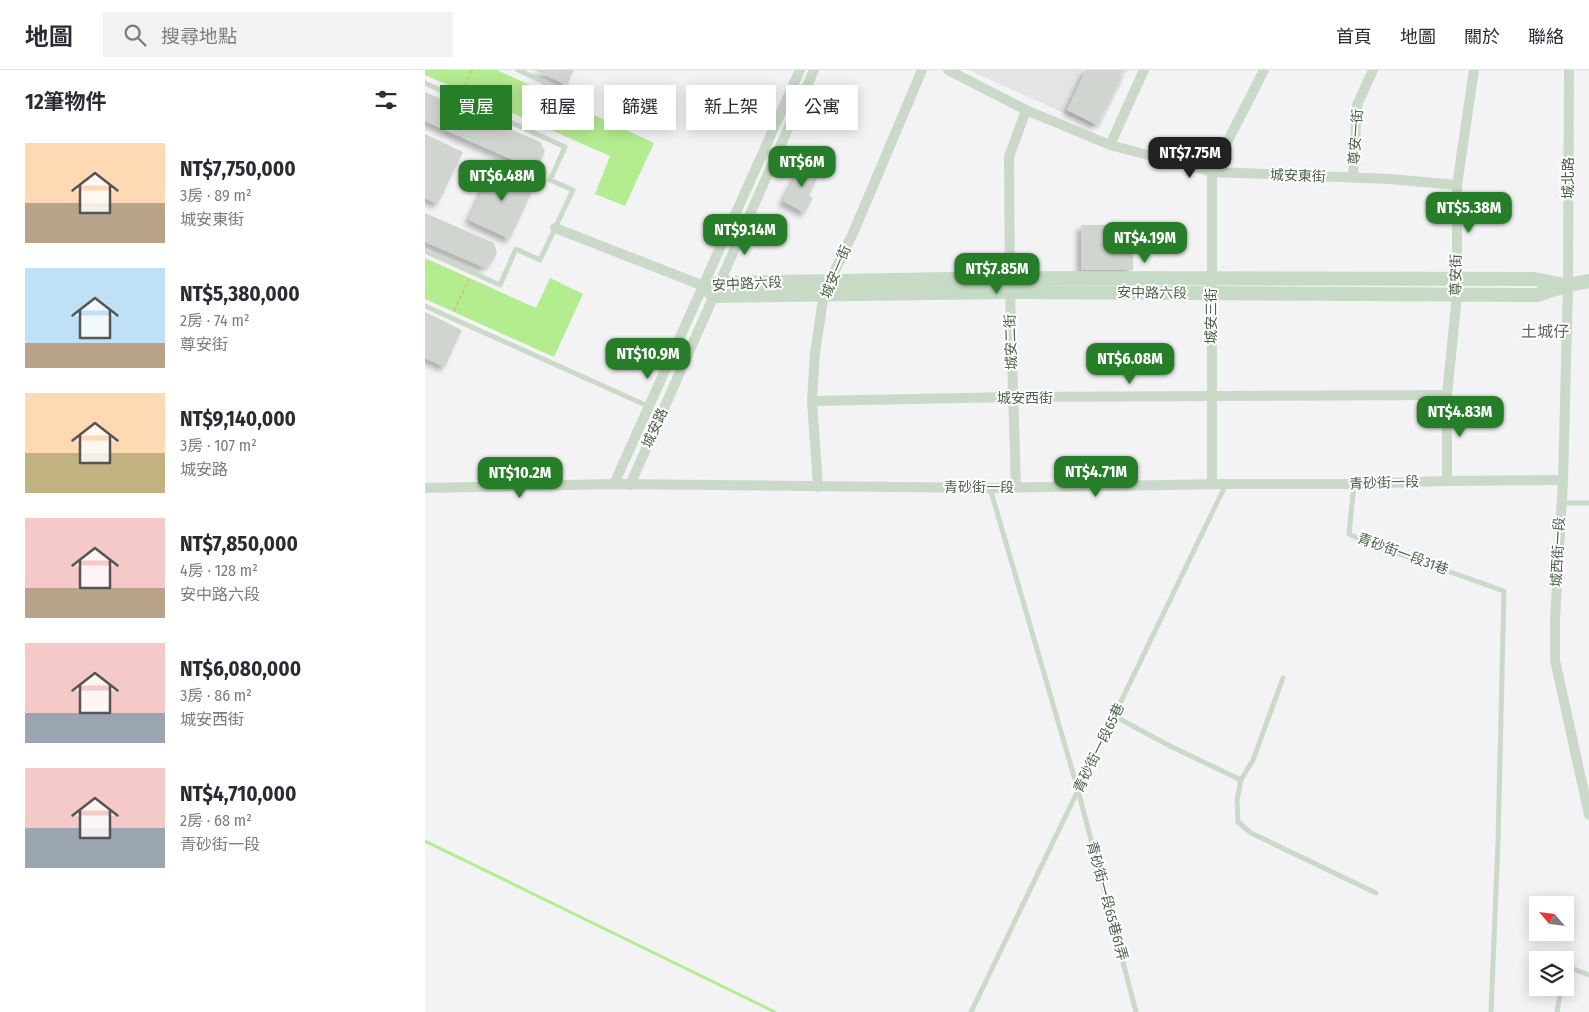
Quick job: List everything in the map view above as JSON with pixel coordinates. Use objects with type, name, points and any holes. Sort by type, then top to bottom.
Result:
[{"type":"street","name":"城安路","points":[[629,485],[800,70]]},
{"type":"street","points":[[720,282],[815,70]]},
{"type":"street","name":"城安一街","points":[[818,487],[812,401],[815,353],[827,287],[854,231],[922,70]]},
{"type":"street","name":"城安東街","points":[[948,70],[1026,110],[1110,145],[1212,172],[1457,185]]},
{"type":"street","points":[[1110,145],[1144,70]]},
{"type":"street","name":"城安三街","points":[[1212,484],[1212,172],[1264,70]]},
{"type":"street","name":"尊安一街","points":[[1353,178],[1357,105],[1373,70]]},
{"type":"street","name":"尊安街","points":[[1447,481],[1447,395],[1457,295],[1457,185],[1474,70]]},
{"type":"street","name":"城北路","points":[[1568,285],[1569,70]]},
{"type":"street","name":"城安二街","points":[[1016,487],[1010,285],[1009,157],[1026,110]]},
{"type":"street","points":[[555,228],[709,291]]},
{"type":"street","name":"安中路六段","points":[[709,291],[827,287],[1010,285],[1211,278],[1534,279],[1568,285]]},
{"type":"street","name":"安中路六段","points":[[709,291],[720,282],[827,287]]},
{"type":"street","name":"安中路六段","points":[[1010,285],[1211,294],[1537,295],[1568,285],[1589,282]]},
{"type":"street","name":"城西街一段","points":[[1568,285],[1563,480],[1555,620],[1555,660],[1589,815]]},
{"type":"street","name":"城安路","points":[[614,484],[650,406],[709,291]]},
{"type":"street","name":"城安西街","points":[[812,401],[1447,395]]},
{"type":"street","name":"青砂街一段","points":[[425,488],[614,484],[989,488],[1563,480]]},
{"type":"lane","points":[[518,70],[551,85]]},
{"type":"lane","points":[[425,83],[440,90]]},
{"type":"lane","points":[[425,251],[500,285],[516,249],[540,260],[573,190],[551,180],[565,147],[512,123]]},
{"type":"lane","points":[[425,306],[650,406]]},
{"type":"lane","name":"青砂街一段65巷","points":[[971,1012],[1226,484]]},
{"type":"lane","name":"青砂街一段31巷","points":[[1354,484],[1349,534],[1374,545],[1504,591],[1498,842],[1491,1012]]},
{"type":"lane","name":"青砂街一段65巷61弄","points":[[989,488],[1078,790],[1136,1012]]},
{"type":"lane","points":[[1561,503],[1589,503]]},
{"type":"lane","points":[[1283,678],[1253,760],[1241,780],[1237,800],[1238,822],[1251,833],[1377,893]]},
{"type":"lane","points":[[1114,716],[1172,747],[1241,780]]},
{"type":"lane","points":[[1574,969],[1589,975]]},
{"type":"lane","points":[[1557,1012],[1560,996]]},
{"type":"path","points":[[466,85],[472,70]]},
{"type":"path","points":[[535,134],[537,130]]},
{"type":"path","points":[[451,318],[472,272]]},
{"type":"shaded area","points":[[425,70],[497,70],[529,85],[522,85],[522,117],[512,113],[512,85],[448,85],[425,75]]},
{"type":"shaded area","points":[[969,70],[1128,70],[1099,129]]},
{"type":"shaded area","points":[[594,115],[604,120],[604,130],[626,130],[654,143],[625,206],[595,194],[610,156],[551,130],[594,130]]},
{"type":"shaded area","points":[[425,258],[536,308],[550,278],[583,294],[554,357],[425,299]]},
{"type":"building","points":[[534,70],[574,70],[567,85]]},
{"type":"building","points":[[1086,70],[1124,70],[1097,125],[1067,110]]},
{"type":"building","points":[[425,92],[440,99],[440,128],[425,121]]},
{"type":"building","points":[[445,130],[512,130],[540,142],[545,151],[540,163],[529,167]]},
{"type":"building","points":[[425,134],[463,152],[438,204],[425,198]]},
{"type":"building","points":[[803,163],[820,171],[809,196],[813,198],[805,213],[783,201]]},
{"type":"building","points":[[494,166],[535,185],[510,239],[469,220]]},
{"type":"building","points":[[425,213],[494,243],[497,253],[492,263],[483,267],[425,242]]},
{"type":"building","points":[[1081,225],[1133,225],[1133,270],[1081,270]]},
{"type":"building","points":[[425,312],[462,330],[445,367],[425,358]]},
{"type":"waterway","points":[[425,841],[775,1012]]},
{"type":"district","name":"土城仔","points":[[1545,331]]}]
